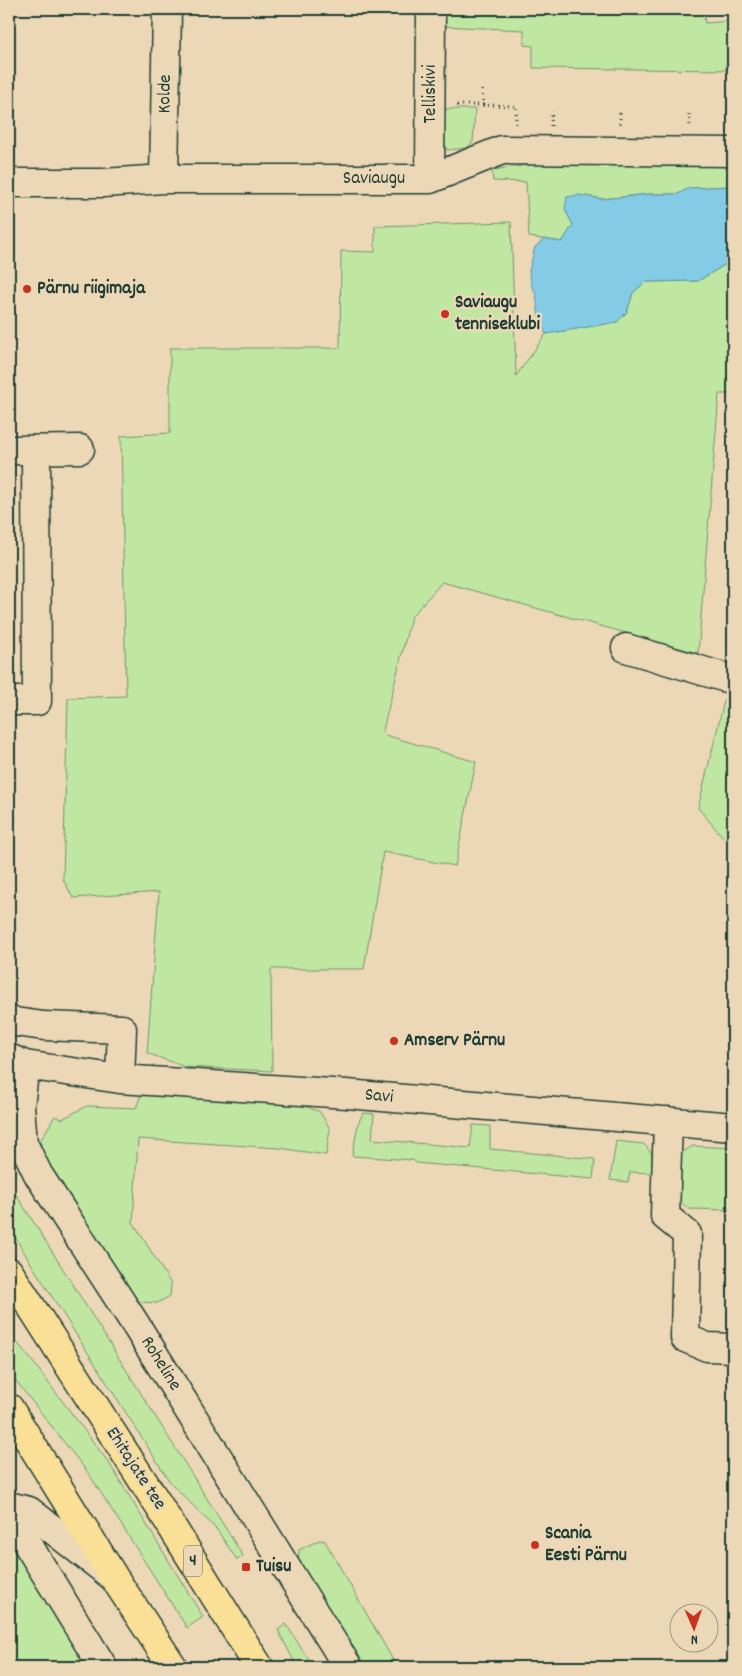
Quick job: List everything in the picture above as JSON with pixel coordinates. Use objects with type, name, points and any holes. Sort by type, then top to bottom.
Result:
[{"type":"highway","name":"Ehitajate tee","points":[[9,1272],[159,1506],[259,1667]]},
{"type":"highway","points":[[9,1408],[116,1579],[174,1667]]},
{"type":"street","name":"Kolde","points":[[164,179],[167,9]]},
{"type":"street","name":"Telliskivi","points":[[430,180],[431,9]]},
{"type":"street","name":"Saviaugu","points":[[9,184],[164,179],[430,180],[502,150],[733,152]]},
{"type":"street","points":[[9,450],[80,449]]},
{"type":"street","points":[[9,701],[37,701],[36,450]]},
{"type":"street","points":[[626,648],[733,680]]},
{"type":"street","points":[[9,1020],[44,1026],[122,1029],[120,1079]]},
{"type":"street","name":"Savi","points":[[17,1061],[120,1079],[347,1094],[733,1127]]},
{"type":"street","name":"Roheline","points":[[17,1061],[23,1143],[38,1174],[134,1322],[348,1667]]},
{"type":"street","points":[[668,1121],[665,1216],[687,1234],[685,1338],[707,1347],[733,1348]]},
{"type":"street","points":[[9,1506],[30,1511],[116,1579]]},
{"type":"street","points":[[9,1514],[103,1667]]},
{"type":"path","points":[[430,104],[482,105],[482,89]]},
{"type":"path","points":[[551,127],[552,111]]},
{"type":"path","points":[[620,113],[620,128]]},
{"type":"path","points":[[689,114],[690,129]]},
{"type":"green space","points":[[443,9],[703,9],[705,23],[733,21],[733,77],[731,70],[533,68],[533,46],[524,45],[524,30],[443,26]]},
{"type":"green space","points":[[444,109],[475,109],[473,142],[467,148],[447,150],[443,142]]},
{"type":"green space","points":[[733,162],[733,186],[690,188],[678,194],[650,194],[602,199],[579,195],[565,210],[573,225],[562,242],[529,237],[526,182],[493,181],[492,170],[542,163]]},
{"type":"green space","points":[[511,222],[516,376],[546,334],[617,322],[627,312],[633,293],[645,282],[698,281],[733,260],[733,394],[719,394],[698,653],[442,582],[411,617],[382,734],[476,762],[455,866],[383,852],[364,969],[271,969],[272,1071],[185,1067],[147,1053],[159,892],[73,898],[63,879],[68,698],[126,696],[121,436],[170,433],[170,348],[340,348],[341,251],[375,252],[375,226]]},
{"type":"green space","points":[[726,693],[733,695],[733,844],[729,844],[698,808]]},
{"type":"green space","points":[[141,1095],[300,1104],[320,1112],[330,1129],[326,1155],[279,1148],[138,1139],[133,1222],[171,1284],[170,1296],[157,1303],[141,1302],[130,1293],[103,1254],[45,1159],[40,1141],[55,1116],[62,1119],[87,1106],[136,1108]]},
{"type":"green space","points":[[363,1113],[374,1114],[372,1139],[470,1148],[473,1125],[490,1126],[490,1149],[595,1159],[593,1179],[416,1163],[413,1160],[352,1156],[358,1124]]},
{"type":"green space","points":[[616,1141],[644,1144],[652,1154],[652,1173],[630,1172],[628,1182],[610,1180]]},
{"type":"green space","points":[[693,1146],[733,1148],[733,1210],[689,1209],[679,1201],[681,1153]]},
{"type":"green space","points":[[9,1183],[243,1556],[237,1560],[217,1530],[170,1482],[30,1262],[9,1227]]},
{"type":"green space","points":[[9,1333],[109,1463],[203,1617],[187,1628],[89,1474],[9,1372]]},
{"type":"green space","points":[[319,1540],[325,1541],[397,1667],[362,1667],[298,1566],[299,1550]]},
{"type":"green space","points":[[9,1542],[19,1552],[92,1667],[9,1667]]},
{"type":"green space","points":[[286,1624],[313,1667],[297,1667],[278,1630]]},
{"type":"water","points":[[733,186],[733,260],[698,281],[645,282],[633,293],[627,312],[617,322],[546,334],[539,318],[536,294],[532,287],[529,271],[535,247],[544,239],[562,242],[573,225],[565,209],[567,197],[579,195],[602,199],[650,194],[678,194],[689,188]]},
{"type":"place","name":"Pärnu riigimaja","points":[[27,289]]},
{"type":"place","name":"Saviaugu tenniseklubi","points":[[445,314]]},
{"type":"place","name":"Amserv Pärnu","points":[[394,1041]]},
{"type":"place","name":"Scania Eesti Pärnu","points":[[535,1545]]},
{"type":"place","name":"Tuisu","points":[[246,1567]]}]
